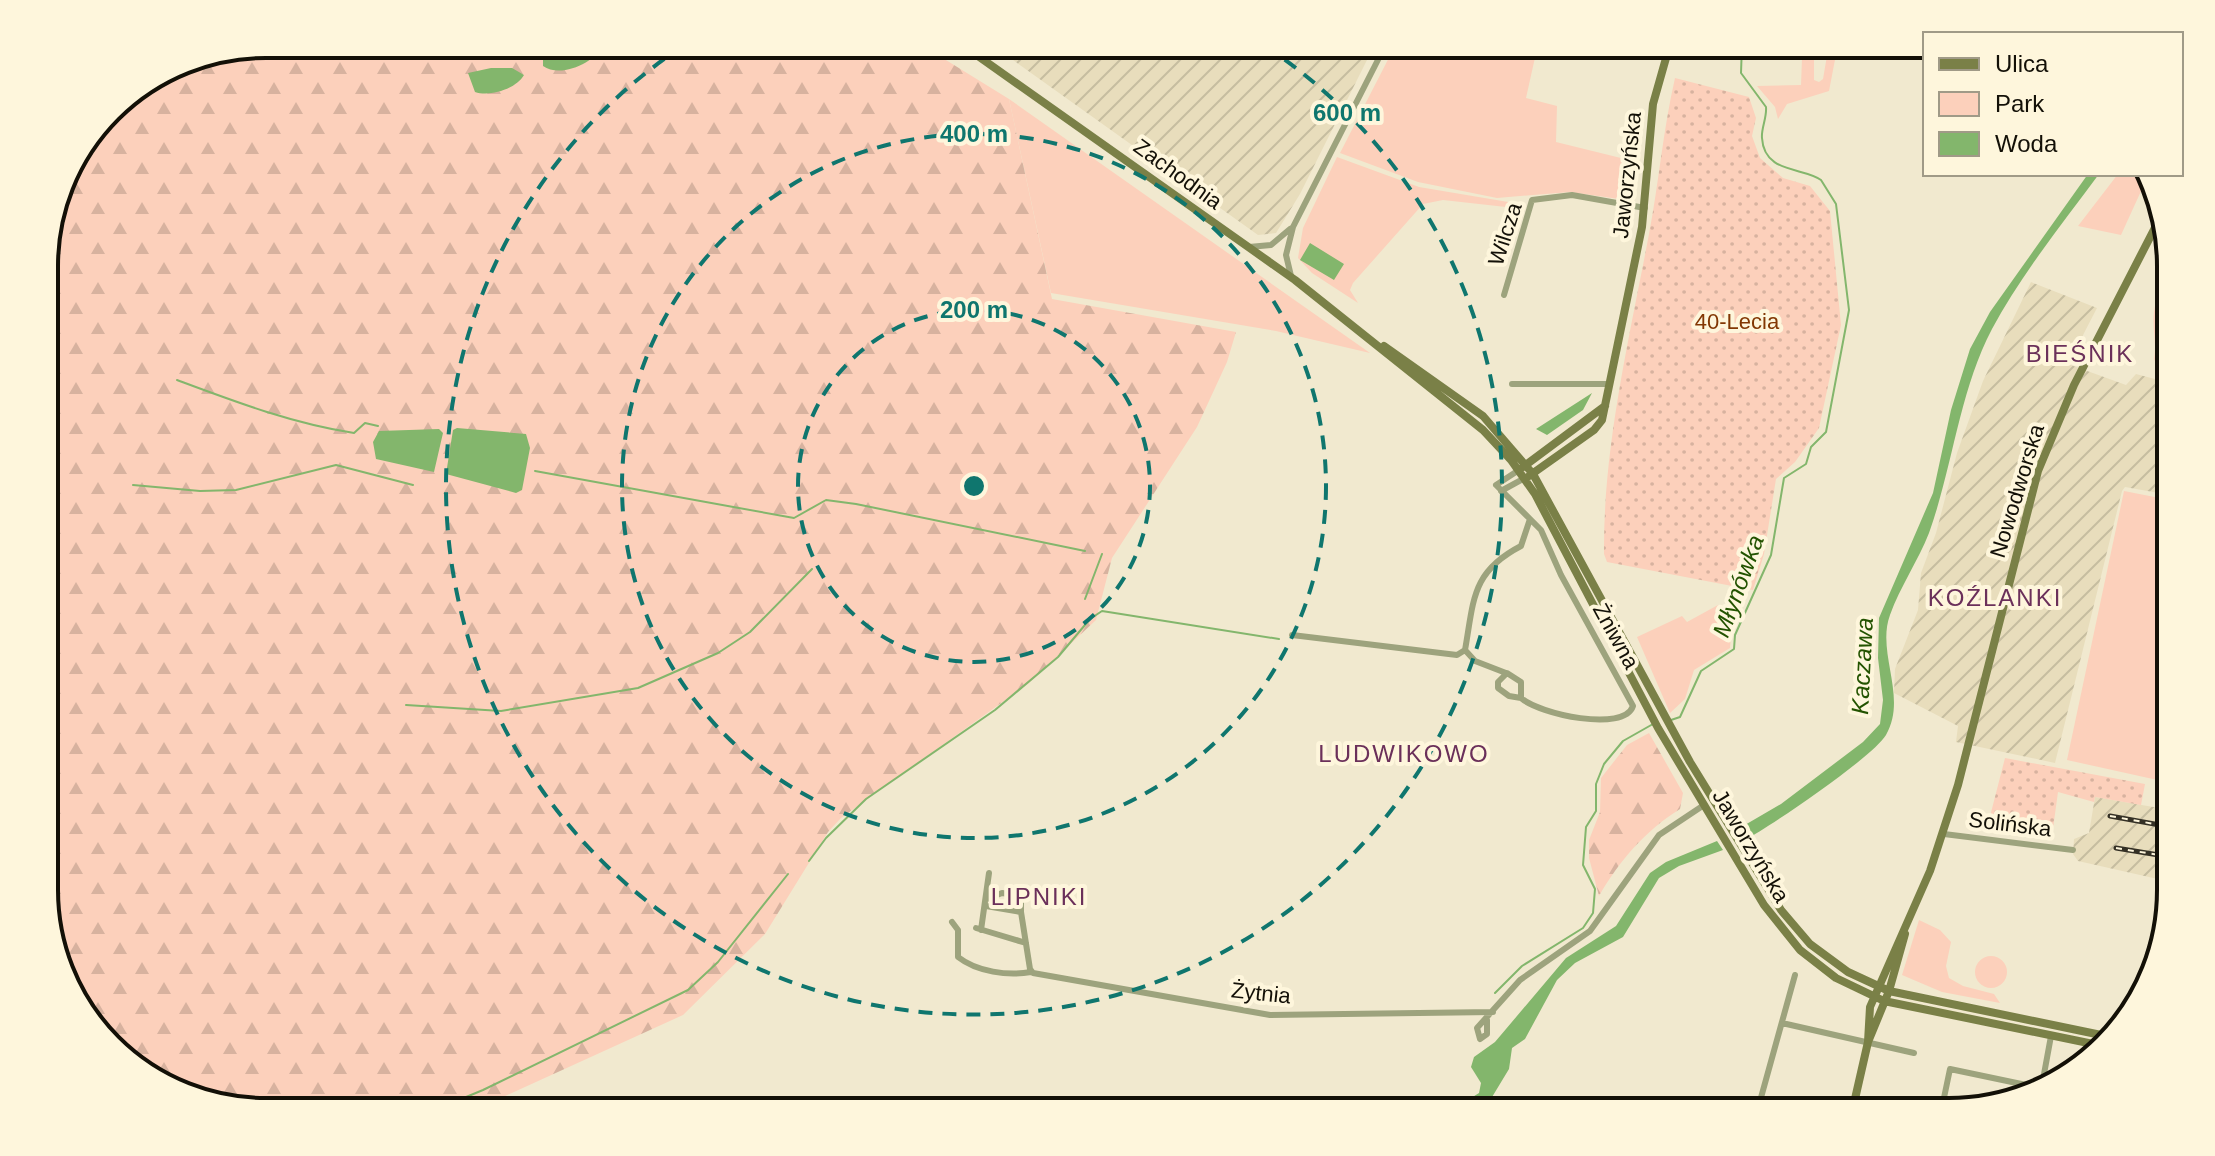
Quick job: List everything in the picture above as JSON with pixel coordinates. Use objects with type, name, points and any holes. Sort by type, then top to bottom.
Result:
[{"type":"main road","name":"Zachodnia","points":[[981,58],[1291,276],[1483,430],[1523,468]]},
{"type":"main road","name":"Jaworzyńska","points":[[1529,476],[1594,430],[1605,405],[1645,208],[1649,127],[1666,58]]},
{"type":"main road","name":"Nowodworska","points":[[1868,1042],[1866,1030],[1878,987],[1906,929],[1944,834],[2038,471],[2074,385],[2154,234]]},
{"type":"main road","points":[[1523,468],[1605,405]]},
{"type":"main road","name":"Jaworzyńska","points":[[1523,468],[1661,714],[1781,910],[1810,944],[1848,972],[1889,991],[2098,1034]]},
{"type":"main road","name":"Jaworzyńska","points":[[1529,476],[1658,728],[1772,917],[1800,950],[1836,978],[1874,998],[2089,1043]]},
{"type":"main road","name":"Nowodworska","points":[[1855,1098],[1868,1042],[1889,991],[1906,929]]},
{"type":"street","points":[[1291,276],[1286,253],[1293,227],[1379,58]]},
{"type":"street","name":"Wilcza","points":[[1504,295],[1532,200],[1572,195],[1645,208]]},
{"type":"street","points":[[1249,247],[1275,243],[1293,227]]},
{"type":"street","points":[[1512,384],[1610,384]]},
{"type":"street","points":[[1498,488],[1523,468]]},
{"type":"street","points":[[1498,488],[1529,476]]},
{"type":"street","name":"Żniwna","points":[[1498,488],[1546,539],[1561,575],[1633,706],[1632,711],[1619,718],[1563,718],[1530,706],[1521,698],[1509,696],[1498,688],[1498,682],[1507,673]]},
{"type":"street","points":[[1292,635],[1457,655],[1465,650],[1475,591],[1497,558],[1521,546],[1530,519]]},
{"type":"street","points":[[1465,650],[1475,661],[1521,682],[1521,698]]},
{"type":"street","points":[[1487,1020],[1520,980],[1590,931],[1659,835],[1704,805]]},
{"type":"street","name":"Solińska","points":[[1944,834],[2073,850]]},
{"type":"street","points":[[989,873],[986,903],[978,929],[1026,943]]},
{"type":"street","points":[[986,903],[1002,893],[1021,896],[1030,971]]},
{"type":"street","points":[[986,903],[1021,912]]},
{"type":"street","name":"Żytnia","points":[[952,922],[958,930],[958,957],[990,971],[1030,971],[1270,1015],[1493,1012]]},
{"type":"street","points":[[1761,1098],[1795,975]]},
{"type":"street","points":[[1782,1023],[1914,1053]]},
{"type":"street","points":[[2041,1077],[2051,1036]]},
{"type":"street","points":[[1944,1098],[1950,1069],[2025,1083]]},
{"type":"shaded area","points":[[1010,58],[1368,58],[1300,194],[1276,233],[1258,235]]},
{"type":"shaded area","points":[[2031,282],[2097,308],[2068,364],[2126,385],[2136,374],[2157,380],[2157,493],[2125,487],[2122,491],[2055,763],[1956,742],[1958,726],[1894,693],[1895,669],[1918,610],[1921,573],[1936,533],[1957,453],[1983,381]]},
{"type":"shaded area","points":[[2095,797],[2157,808],[2157,879],[2078,861],[2073,854],[2074,839],[2089,833]]},
{"type":"green space","points":[[252,58],[943,58],[1009,99],[1052,299],[1236,332],[1227,362],[1197,427],[1112,558],[1096,620],[1029,683],[841,818],[828,832],[765,934],[683,1015],[501,1098],[266,1098],[225,1094],[199,1087],[150,1063],[110,1027],[79,982],[62,931],[58,890],[58,252],[65,212],[74,186],[93,150],[139,101],[174,79],[225,62]]},
{"type":"green space","points":[[1389,58],[1535,58],[1526,98],[1557,106],[1556,142],[1629,160],[1626,200],[1570,192],[1497,198],[1418,182],[1340,153]]},
{"type":"green space","points":[[1802,58],[1814,58],[1814,80],[1819,82],[1823,79],[1827,58],[1835,58],[1829,91],[1787,104],[1778,119],[1775,107],[1757,86],[1801,85]]},
{"type":"green space","name":"40-Lecia","points":[[1675,78],[1749,97],[1756,118],[1752,136],[1760,158],[1783,178],[1810,186],[1830,211],[1841,325],[1819,428],[1795,462],[1776,479],[1764,554],[1753,590],[1607,562],[1604,554],[1613,434]]},
{"type":"green space","points":[[1009,99],[1370,353],[1276,331],[1051,293]]},
{"type":"green space","points":[[1337,157],[1419,187],[1526,205],[1524,209],[1443,200],[1423,204],[1353,283],[1350,290],[1358,303],[1312,273],[1298,258],[1303,228]]},
{"type":"green space","points":[[2116,176],[2136,176],[2142,189],[2121,235],[2078,226]]},
{"type":"green space","points":[[2157,298],[2157,365],[2154,359]]},
{"type":"green space","points":[[2124,491],[2157,497],[2157,780],[2067,760]]},
{"type":"green space","points":[[1718,605],[1741,613],[1731,634],[1730,648],[1694,670],[1685,699],[1670,713],[1637,637],[1682,616],[1687,622]]},
{"type":"green space","points":[[1649,733],[1683,793],[1680,809],[1634,847],[1599,896],[1589,858],[1589,840],[1600,812],[1601,778],[1627,745]]},
{"type":"green space","points":[[2005,758],[2145,784],[2141,805],[2095,797],[2094,802],[2058,792],[2052,836],[1986,832]]},
{"type":"green space","points":[[1919,920],[1940,930],[1951,942],[1946,966],[1949,978],[1963,986],[1994,994],[2000,1003],[1942,992],[1902,975]]},
{"type":"green space","points":[[1991,956],[2002,961],[2007,972],[2002,983],[1991,988],[1980,983],[1975,972],[1980,961]]},
{"type":"water","points":[[543,58],[592,58],[577,67],[559,71],[543,66]]},
{"type":"water","points":[[512,68],[524,75],[502,91],[475,92],[468,73]]},
{"type":"water","points":[[2087,176],[2098,176],[2015,289],[1981,353],[1929,533],[1890,615],[1887,644],[1894,706],[1886,735],[1843,774],[1745,840],[1738,829],[1781,804],[1863,742],[1880,724],[1883,700],[1878,658],[1879,618],[1933,493],[1951,410],[1970,349],[1990,312]]},
{"type":"water","points":[[1310,243],[1344,264],[1334,280],[1300,260]]},
{"type":"water","points":[[1592,393],[1583,410],[1547,435],[1536,429]]},
{"type":"water","points":[[439,429],[443,433],[434,472],[376,459],[373,442],[379,431]]},
{"type":"water","points":[[453,430],[526,434],[530,448],[522,490],[516,493],[446,474]]},
{"type":"water","points":[[1717,841],[1723,850],[1679,866],[1659,878],[1623,937],[1575,963],[1557,980],[1525,1039],[1512,1048],[1509,1069],[1491,1098],[1471,1098],[1479,1093],[1481,1083],[1471,1067],[1474,1057],[1495,1042],[1566,958],[1616,926],[1650,873],[1666,862]]},
{"type":"waterway","name":"Młynówka","points":[[1671,720],[1680,717],[1701,671],[1734,649],[1735,635],[1771,555],[1784,478],[1806,464],[1811,447],[1826,432],[1849,310],[1836,204],[1821,180],[1777,164],[1764,150],[1762,134],[1766,107],[1741,73],[1742,58]]},
{"type":"waterway","points":[[177,380],[308,424],[354,433],[365,423],[378,426]]},
{"type":"waterway","points":[[133,485],[200,491],[236,490],[336,465],[413,485]]},
{"type":"waterway","points":[[535,471],[794,518],[826,500],[856,504],[1085,551]]},
{"type":"waterway","points":[[1085,599],[1102,554]]},
{"type":"waterway","points":[[406,705],[501,711],[638,688],[718,653],[750,632],[812,569]]},
{"type":"waterway","points":[[809,861],[826,838],[866,799],[995,710],[1058,657],[1090,619],[1102,611],[1279,639]]},
{"type":"waterway","name":"Młynówka","points":[[1495,993],[1522,966],[1583,928],[1593,913],[1595,889],[1583,865],[1586,827],[1596,811],[1596,784],[1604,764],[1623,741],[1653,724]]},
{"type":"waterway","points":[[464,1098],[688,990],[718,962],[788,874]]},
{"type":"railway","points":[[2110,816],[2157,824]]},
{"type":"railway","points":[[2116,848],[2157,855]]},
{"type":"district","name":"BIEŚNIK","points":[[2080,353]]},
{"type":"district","name":"KOŹLANKI","points":[[1995,597]]},
{"type":"district","name":"LUDWIKOWO","points":[[1404,753]]},
{"type":"district","name":"LIPNIKI","points":[[1039,896]]},
{"type":"water label","name":"Kaczawa","points":[[1862,666]]}]
